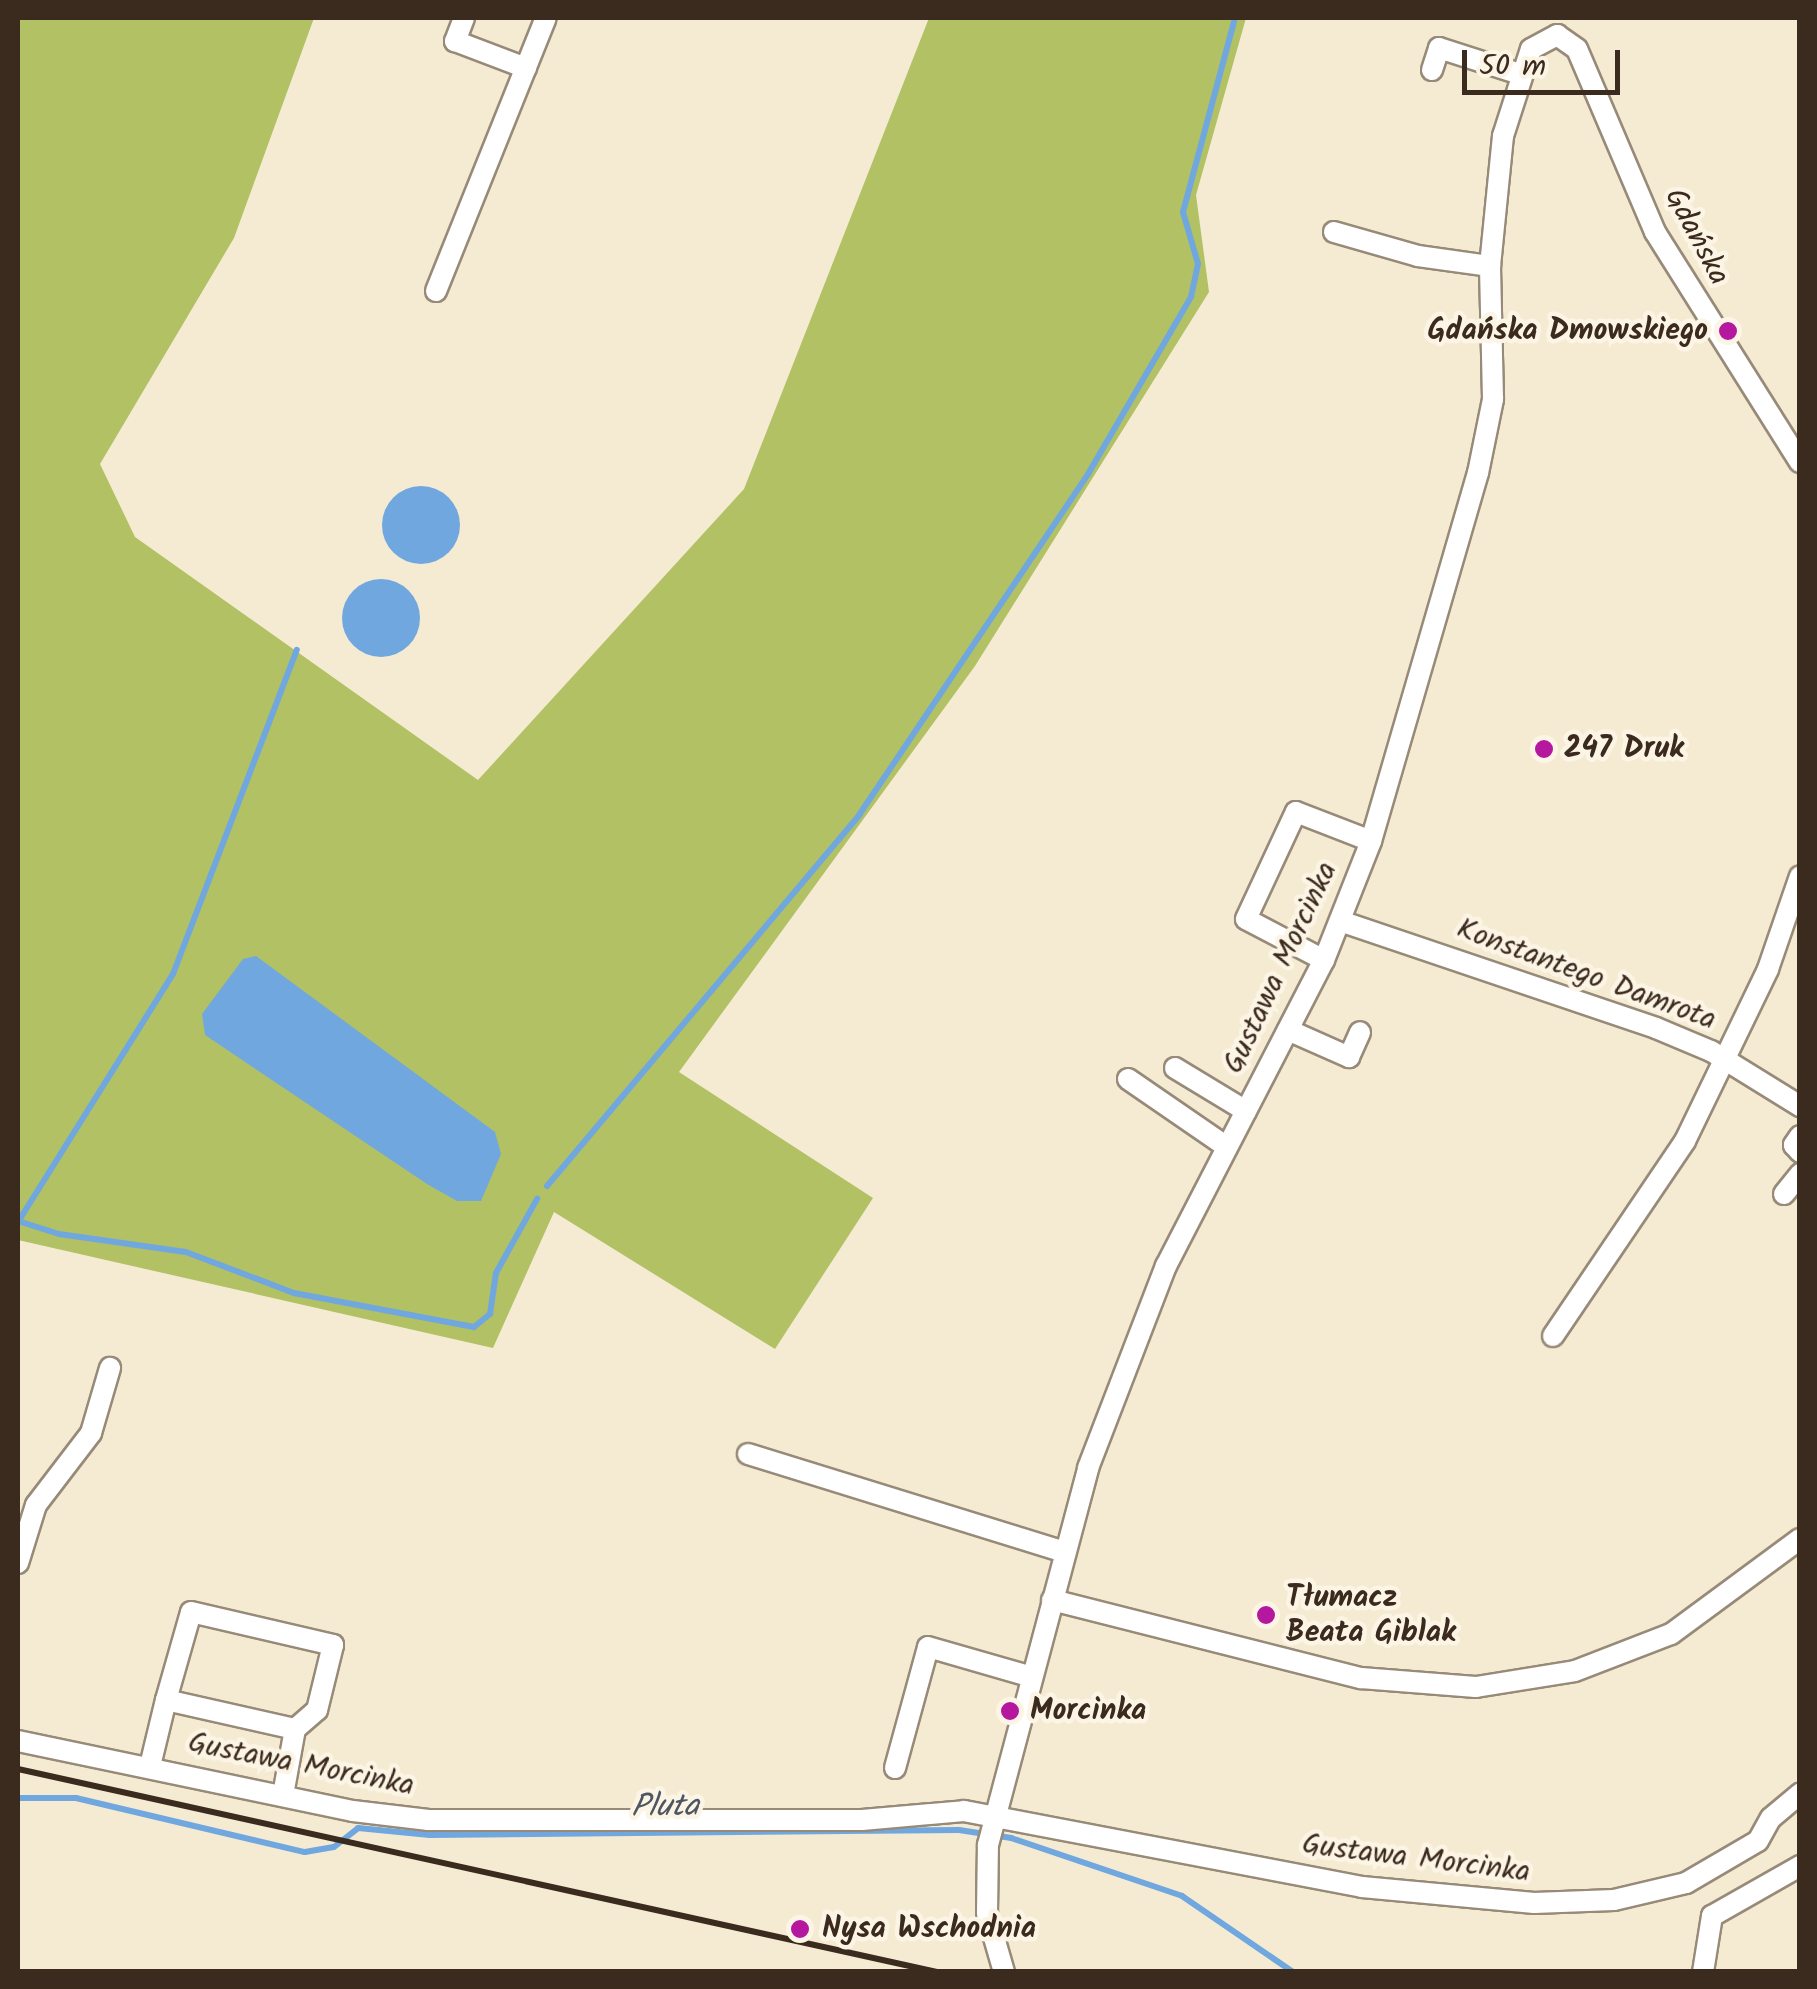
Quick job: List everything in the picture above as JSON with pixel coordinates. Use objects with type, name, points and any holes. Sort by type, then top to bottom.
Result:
[{"type":"street","points":[[464,18],[455,40],[526,68]]},
{"type":"street","points":[[436,292],[546,18]]},
{"type":"street","name":"Gustawa Morcinka","points":[[1004,1972],[984,1896],[992,1829],[1065,1552],[1126,1359],[1246,1110],[1343,922],[1371,841],[1478,473],[1493,398],[1490,266],[1503,136],[1531,49],[1560,26]]},
{"type":"street","name":"Gdańska","points":[[1560,26],[1578,48],[1654,232],[1800,462]]},
{"type":"street","points":[[1432,70],[1439,48],[1520,74]]},
{"type":"street","points":[[1334,232],[1418,256],[1490,266]]},
{"type":"street","points":[[1324,960],[1246,919],[1296,812],[1371,841]]},
{"type":"street","points":[[1554,1336],[1635,1221],[1727,1061],[1800,876]]},
{"type":"street","name":"Konstantego Damrota","points":[[1343,922],[1656,1028],[1727,1061],[1800,1106]]},
{"type":"street","points":[[1288,1030],[1349,1058],[1360,1032]]},
{"type":"street","points":[[1174,1068],[1246,1110]]},
{"type":"street","points":[[1128,1078],[1228,1147]]},
{"type":"street","points":[[1800,1136],[1794,1145],[1800,1152]]},
{"type":"street","points":[[1784,1194],[1800,1174]]},
{"type":"street","points":[[18,1564],[36,1505],[91,1433],[110,1368]]},
{"type":"street","points":[[748,1454],[1065,1552]]},
{"type":"street","points":[[1052,1600],[1361,1678],[1476,1686],[1576,1671],[1672,1634],[1800,1540]]},
{"type":"street","points":[[150,1766],[191,1612],[333,1645],[317,1710],[295,1729],[283,1795]]},
{"type":"street","points":[[895,1768],[928,1647],[1032,1677]]},
{"type":"street","points":[[166,1700],[295,1729]]},
{"type":"street","name":"Gustawa Morcinka","points":[[18,1741],[353,1811],[484,1822],[862,1820],[964,1811],[992,1829],[1362,1888],[1572,1904],[1686,1883],[1758,1841],[1771,1818],[1800,1794]]},
{"type":"street","points":[[1703,1972],[1704,1934],[1712,1916],[1800,1866]]},
{"type":"green space","points":[[18,18],[314,18],[234,238],[100,464],[135,537],[478,780],[744,489],[929,18],[1246,18],[1196,195],[1209,292],[975,666],[679,1072],[873,1198],[775,1349],[554,1212],[493,1348],[18,1240]]},
{"type":"water","points":[[421,486],[449,497],[460,525],[449,553],[421,564],[393,553],[382,525],[393,497]]},
{"type":"water","points":[[381,579],[409,590],[420,618],[409,646],[381,657],[353,646],[342,618],[353,590]]},
{"type":"water","points":[[256,956],[495,1132],[501,1154],[481,1201],[457,1201],[427,1184],[205,1035],[202,1014],[243,959]]},
{"type":"waterway","points":[[547,1186],[859,815],[1088,474],[1191,297],[1198,264],[1183,212],[1235,18]]},
{"type":"waterway","points":[[18,1222],[173,974],[297,650]]},
{"type":"waterway","points":[[18,1221],[59,1234],[186,1252],[294,1293],[474,1327],[490,1314],[496,1273],[537,1199]]},
{"type":"waterway","name":"Pluta","points":[[18,1798],[76,1798],[305,1852],[334,1847],[358,1828],[430,1835],[959,1830],[1011,1838],[1182,1896],[1293,1972]]},
{"type":"railway","points":[[18,1769],[937,1972]]},
{"type":"place","name":"Gdańska Dmowskiego","points":[[1728,331]]},
{"type":"place","name":"247 Druk","points":[[1544,749]]},
{"type":"place","name":"Tłumacz Beata Giblak","points":[[1266,1615]]},
{"type":"place","name":"Morcinka","points":[[1010,1711]]},
{"type":"place","name":"Nysa Wschodnia","points":[[800,1929]]}]
